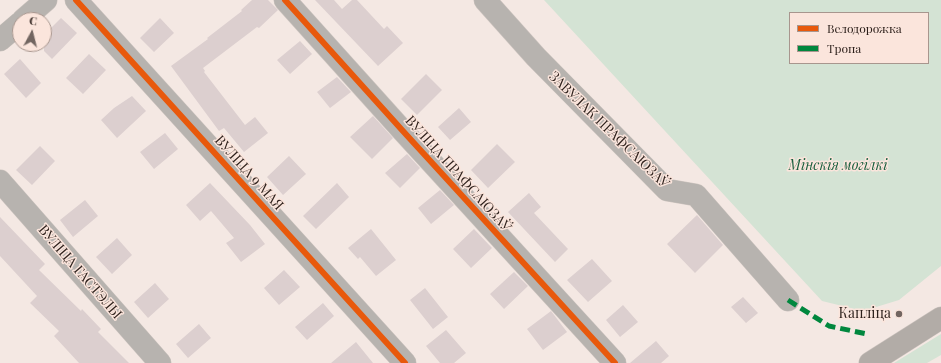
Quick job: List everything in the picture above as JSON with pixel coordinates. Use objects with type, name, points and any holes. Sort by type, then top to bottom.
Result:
[{"type":"main road","points":[[870,363],[941,318]]},
{"type":"street","points":[[32,12],[46,0]]},
{"type":"street","name":"ВУЛІЦА 9 МАЯ","points":[[76,0],[405,363]]},
{"type":"street","name":"ВУЛІЦА ПРАФСАЮЗАЎ","points":[[285,0],[615,363]]},
{"type":"street","name":"ЗАВУЛАК ПРАФСАЮЗАЎ","points":[[485,0],[536,57],[667,190],[696,195],[788,300]]},
{"type":"street","points":[[0,40],[12,30]]},
{"type":"street","name":"ВУЛІЦА ГАСТЭЛЫ","points":[[0,181],[160,363]]},
{"type":"green space","name":"Мінскія могілкі","points":[[544,0],[941,0],[941,266],[899,300],[863,311],[822,301]]},
{"type":"green space","points":[[941,334],[941,355],[927,363],[894,363]]},
{"type":"building","points":[[252,0],[268,0],[278,10],[259,28],[257,27],[203,68],[205,71],[204,72],[245,125],[255,117],[268,133],[244,152],[224,128],[219,131],[171,66],[208,39],[207,38],[242,11],[241,10]]},
{"type":"building","points":[[315,0],[334,0],[342,9],[352,0],[357,0],[384,29],[387,26],[403,43],[378,66]]},
{"type":"building","points":[[61,18],[77,33],[52,59],[45,52],[52,52],[52,27]]},
{"type":"building","points":[[160,18],[174,33],[154,52],[140,38]]},
{"type":"building","points":[[300,41],[312,54],[290,74],[277,60]]},
{"type":"building","points":[[89,54],[106,70],[83,94],[66,78]]},
{"type":"building","points":[[20,59],[41,83],[26,98],[4,74]]},
{"type":"building","points":[[426,74],[442,90],[417,115],[401,99]]},
{"type":"building","points":[[337,77],[351,92],[330,108],[317,92]]},
{"type":"building","points":[[132,96],[146,111],[117,138],[101,120],[114,108]]},
{"type":"building","points":[[459,108],[471,122],[450,140],[438,127]]},
{"type":"building","points":[[373,116],[393,138],[372,159],[350,137]]},
{"type":"building","points":[[165,133],[178,149],[154,169],[140,152]]},
{"type":"building","points":[[497,144],[515,162],[488,188],[471,170]]},
{"type":"building","points":[[40,146],[55,161],[32,185],[16,170]]},
{"type":"building","points":[[407,154],[420,168],[400,188],[385,173]]},
{"type":"building","points":[[289,156],[306,174],[283,195],[267,177]]},
{"type":"building","points":[[210,183],[250,225],[265,244],[241,262],[226,243],[234,238],[211,211],[200,221],[186,205]]},
{"type":"building","points":[[337,183],[349,197],[316,229],[303,216]]},
{"type":"building","points":[[440,190],[454,205],[431,224],[418,208]]},
{"type":"building","points":[[529,193],[541,207],[534,213],[568,249],[555,262],[508,212]]},
{"type":"building","points":[[85,200],[98,216],[73,237],[60,220]]},
{"type":"building","points":[[697,215],[723,245],[695,273],[667,244]]},
{"type":"building","points":[[0,217],[45,264],[39,270],[81,311],[82,309],[101,329],[98,332],[129,363],[79,363],[54,336],[59,331],[30,303],[37,296],[0,256]]},
{"type":"building","points":[[371,229],[396,260],[376,276],[360,257],[358,259],[348,248]]},
{"type":"building","points":[[474,229],[492,248],[471,268],[453,249]]},
{"type":"building","points":[[117,238],[132,255],[112,274],[96,257]]},
{"type":"building","points":[[592,259],[612,281],[588,302],[567,280]]},
{"type":"building","points":[[284,270],[300,287],[279,305],[264,288]]},
{"type":"building","points":[[514,272],[528,286],[504,309],[490,294]]},
{"type":"building","points":[[155,283],[169,299],[148,318],[134,302]]},
{"type":"building","points":[[425,288],[448,317],[433,329],[410,300]]},
{"type":"building","points":[[743,297],[758,313],[746,323],[731,307]]},
{"type":"building","points":[[323,303],[334,316],[307,340],[295,327]]},
{"type":"building","points":[[623,305],[638,322],[620,337],[606,320]]},
{"type":"building","points":[[551,311],[567,332],[543,350],[527,329]]},
{"type":"building","points":[[199,324],[211,338],[188,358],[176,344]]},
{"type":"building","points":[[446,330],[466,353],[454,363],[440,363],[426,346]]},
{"type":"building","points":[[656,341],[669,356],[661,363],[630,363]]},
{"type":"building","points":[[356,342],[373,363],[331,363]]},
{"type":"marked path","points":[[788,300],[829,326],[867,334]]},
{"type":"cycle path","points":[[76,0],[405,363]]},
{"type":"cycle path","points":[[285,0],[615,363]]},
{"type":"place","name":"Капліца","points":[[899,314]]}]
